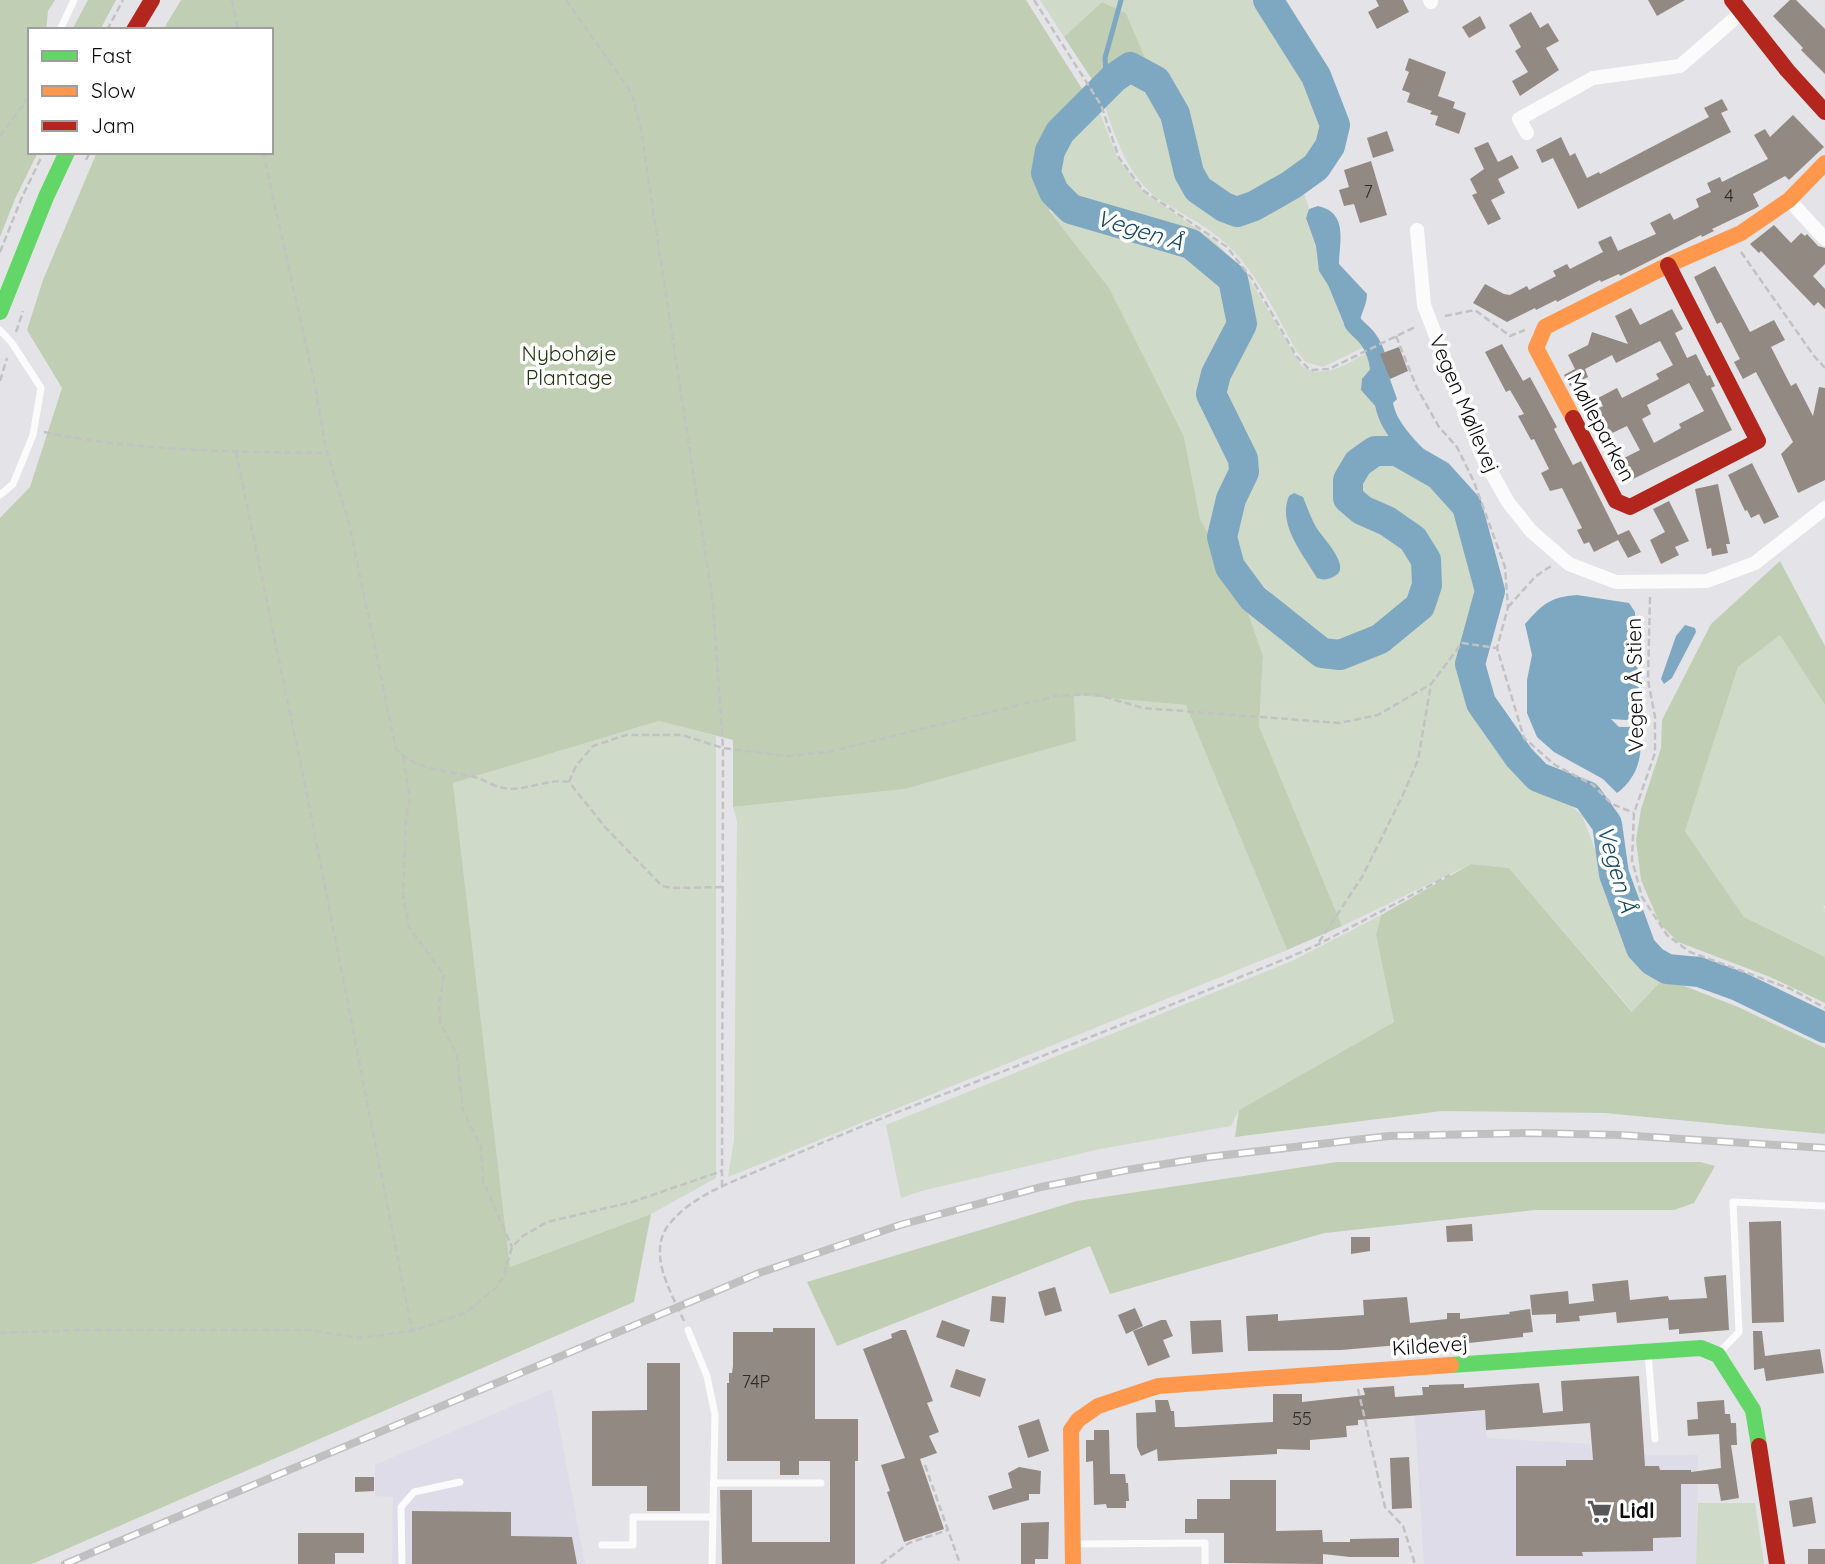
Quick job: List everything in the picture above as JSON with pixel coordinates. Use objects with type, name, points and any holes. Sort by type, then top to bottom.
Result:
[{"type":"street","points":[[135,28],[152,0]]},
{"type":"street","points":[[1527,133],[1519,119],[1593,78],[1680,66],[1736,7],[1825,112]]},
{"type":"street","points":[[0,312],[66,154]]},
{"type":"street","points":[[1541,336],[1545,327],[1668,265],[1731,238],[1789,200],[1825,163]]},
{"type":"street","points":[[1789,200],[1825,239]]},
{"type":"street","name":"Vegen Møllevej","points":[[1417,230],[1424,306],[1481,454],[1516,512],[1531,531],[1569,564],[1616,582],[1707,581],[1755,563],[1825,508]]},
{"type":"street","name":"Mølleparken","points":[[1541,336],[1536,348],[1616,501],[1630,507],[1758,441],[1668,265]]},
{"type":"street","name":"Kildevej","points":[[1073,1564],[1071,1430],[1087,1410],[1158,1386],[1701,1348],[1718,1354]]},
{"type":"street","points":[[1718,1354],[1753,1410],[1777,1564]]},
{"type":"lane","points":[[61,28],[74,0]]},
{"type":"lane","points":[[0,330],[12,343],[41,388],[34,430],[13,484],[0,495]]},
{"type":"lane","points":[[1718,1354],[1739,1332],[1733,1202],[1825,1206]]},
{"type":"lane","points":[[688,1330],[707,1376],[715,1415],[712,1564]]},
{"type":"lane","points":[[1648,1352],[1655,1439]]},
{"type":"lane","points":[[402,1564],[401,1507],[414,1492],[460,1482]]},
{"type":"lane","points":[[713,1483],[821,1483]]},
{"type":"lane","points":[[602,1545],[633,1545],[633,1517],[713,1517]]},
{"type":"lane","points":[[1073,1544],[1205,1543],[1205,1564]]},
{"type":"path","points":[[108,28],[123,0]]},
{"type":"path","points":[[232,0],[238,28]]},
{"type":"path","points":[[566,0],[631,92],[640,124],[713,603],[723,748],[722,1186]]},
{"type":"path","points":[[1034,0],[1101,105],[1119,158],[1144,191],[1227,247],[1252,279],[1297,357],[1310,370],[1329,369],[1429,320],[1475,310],[1510,336],[1523,329],[1541,336]]},
{"type":"path","points":[[0,136],[28,99]]},
{"type":"path","points":[[0,252],[43,154]]},
{"type":"path","points":[[85,162],[89,154]]},
{"type":"path","points":[[263,154],[327,453],[349,523],[396,750],[412,763],[479,778],[504,788],[561,780],[569,782],[605,827],[662,886],[723,887]]},
{"type":"path","points":[[1731,238],[1825,368]]},
{"type":"path","points":[[0,381],[24,307]]},
{"type":"path","points":[[1396,336],[1417,388],[1439,426],[1457,447],[1474,482],[1505,567],[1508,607],[1497,648],[1524,738],[1555,765],[1593,785],[1612,804],[1634,813]]},
{"type":"path","points":[[34,430],[78,439],[236,452],[327,453]]},
{"type":"path","points":[[236,452],[412,1331]]},
{"type":"path","points":[[1508,607],[1535,576],[1562,558]]},
{"type":"path","name":"Vegen Å Stien","points":[[1651,583],[1648,680],[1655,717],[1655,753],[1634,813],[1632,860],[1642,897],[1667,935],[1690,952],[1791,989],[1825,1008]]},
{"type":"path","points":[[569,782],[576,766],[593,746],[626,735],[682,735],[723,748],[786,756],[828,752],[1056,696],[1095,694],[1143,708],[1339,723],[1378,715],[1431,684],[1462,643],[1497,648]]},
{"type":"path","points":[[1317,945],[1362,877],[1418,760],[1431,684]]},
{"type":"path","points":[[403,757],[410,798],[406,818],[403,895],[409,927],[444,975],[439,1005],[440,1021],[457,1055],[463,1110],[481,1147],[483,1181],[512,1247]]},
{"type":"path","points":[[688,1330],[662,1272],[659,1257],[662,1238],[670,1222],[705,1194],[832,1137],[1073,1045],[1317,945],[1450,875]]},
{"type":"path","points":[[0,1333],[78,1330],[308,1330],[360,1338],[412,1331],[465,1313],[496,1288],[503,1277],[512,1247],[523,1236],[547,1222],[632,1202],[722,1171]]},
{"type":"path","points":[[1354,1372],[1385,1507],[1403,1526],[1415,1564]]},
{"type":"path","points":[[925,1465],[960,1564]]},
{"type":"path","points":[[881,1564],[909,1543],[948,1530]]},
{"type":"shaded area","points":[[552,1389],[585,1564],[392,1564],[393,1497],[375,1496],[375,1465]]},
{"type":"shaded area","points":[[1485,1411],[1487,1438],[1590,1444],[1592,1456],[1698,1455],[1696,1564],[1424,1564],[1415,1416]]},
{"type":"green space","points":[[0,0],[55,0],[48,11],[46,28],[28,28],[28,154],[37,154],[0,237]]},
{"type":"green space","points":[[88,0],[116,0],[101,28],[73,28]]},
{"type":"green space","name":"Nybohøje Plantage","points":[[181,0],[1026,0],[1084,92],[1044,137],[1038,172],[1050,212],[1109,288],[1184,437],[1200,519],[1243,598],[1263,656],[1259,726],[1342,926],[1287,950],[1186,705],[1074,695],[1076,741],[905,789],[733,807],[733,740],[659,721],[453,783],[510,1267],[651,1214],[634,1302],[32,1564],[0,1564],[0,518],[30,487],[62,388],[27,330],[43,280],[96,154],[273,154],[273,28],[164,28]]},
{"type":"green space","points":[[1040,0],[1260,0],[1294,54],[1315,97],[1319,138],[1311,156],[1288,176],[1240,205],[1228,200],[1201,180],[1178,104],[1148,65],[1126,13],[1102,2],[1064,37]]},
{"type":"green space","points":[[1102,2],[1126,13],[1148,65],[1125,57],[1093,81],[1064,37]]},
{"type":"green space","points":[[1130,75],[1151,92],[1163,110],[1173,135],[1179,173],[1186,185],[1200,201],[1218,214],[1237,220],[1253,217],[1302,187],[1309,209],[1306,218],[1316,246],[1319,271],[1328,285],[1345,326],[1368,341],[1366,346],[1323,367],[1306,362],[1297,352],[1246,265],[1235,252],[1199,223],[1146,188],[1129,165],[1102,100],[1122,79]]},
{"type":"green space","points":[[1098,108],[1118,159],[1145,193],[1217,243],[1251,282],[1301,365],[1310,370],[1327,371],[1345,365],[1370,351],[1377,366],[1373,366],[1378,409],[1384,412],[1388,423],[1410,449],[1379,440],[1365,444],[1335,479],[1339,497],[1350,515],[1366,519],[1390,531],[1412,547],[1419,560],[1419,592],[1378,627],[1353,638],[1327,642],[1243,568],[1236,544],[1239,506],[1251,483],[1255,467],[1251,451],[1223,397],[1221,383],[1251,323],[1250,299],[1245,281],[1211,246],[1143,221],[1090,212],[1070,194],[1057,173],[1055,163],[1061,146]]},
{"type":"green space","points":[[1050,212],[1098,230],[1187,252],[1218,274],[1230,294],[1232,313],[1228,335],[1207,379],[1205,394],[1232,451],[1235,464],[1216,519],[1215,547],[1200,519],[1184,437]]},
{"type":"green space","points":[[1389,459],[1427,477],[1459,511],[1482,586],[1459,660],[1460,680],[1522,782],[1563,799],[1582,815],[1635,956],[1643,966],[1664,978],[1633,1012],[1509,868],[1471,864],[1342,926],[1259,726],[1263,656],[1243,598],[1302,653],[1323,664],[1338,665],[1407,631],[1427,607],[1435,570],[1428,543],[1412,526],[1364,495],[1362,480],[1365,471],[1376,460]]},
{"type":"green space","points":[[1780,561],[1825,646],[1825,705],[1780,635],[1738,667],[1685,831],[1744,917],[1825,957],[1825,1003],[1770,977],[1678,942],[1660,924],[1641,880],[1636,840],[1641,809],[1661,748],[1662,720],[1711,624]]},
{"type":"green space","points":[[1780,634],[1825,705],[1825,957],[1744,917],[1685,831],[1738,667]]},
{"type":"green space","points":[[1074,695],[1187,705],[1287,950],[728,1177],[734,1140],[737,821],[733,807],[905,789],[1076,741]]},
{"type":"green space","points":[[659,721],[716,736],[716,1178],[651,1214],[510,1267],[453,783]]},
{"type":"green space","points":[[1471,864],[1509,868],[1632,1012],[1664,978],[1738,1007],[1825,1048],[1825,1134],[1605,1113],[1442,1111],[1235,1137],[1239,1110],[1394,1022],[1376,935],[1381,915]]},
{"type":"green space","points":[[1381,915],[1376,935],[1394,1022],[1239,1110],[1231,1126],[1100,1149],[901,1198],[886,1125],[1292,961]]},
{"type":"green space","points":[[1337,1162],[1700,1162],[1715,1166],[1694,1203],[1674,1210],[1535,1210],[1325,1233],[1110,1294],[1090,1246],[837,1346],[807,1282],[1077,1201]]},
{"type":"green space","points":[[1698,1503],[1755,1503],[1764,1564],[1696,1564]]},
{"type":"water","points":[[1318,206],[1328,210],[1338,222],[1341,238],[1339,264],[1367,294],[1359,326],[1370,336],[1368,341],[1345,326],[1328,285],[1319,271],[1316,246],[1306,218],[1309,209]]},
{"type":"water","points":[[1373,366],[1386,368],[1397,399],[1384,412],[1361,390],[1362,379]]},
{"type":"water","points":[[1294,493],[1303,497],[1316,527],[1339,560],[1339,573],[1331,578],[1317,578],[1293,538],[1286,517],[1286,507],[1289,496]]},
{"type":"water","points":[[1577,595],[1629,603],[1635,612],[1640,716],[1626,720],[1611,719],[1619,727],[1638,727],[1641,746],[1635,772],[1617,793],[1603,779],[1554,752],[1537,737],[1527,713],[1527,680],[1532,655],[1525,624],[1548,603]]},
{"type":"water","points":[[1685,625],[1695,628],[1696,632],[1672,678],[1664,684],[1661,679],[1676,636]]},
{"type":"building","points":[[1376,0],[1403,0],[1409,12],[1377,29],[1368,12],[1379,6]]},
{"type":"building","points":[[1648,0],[1685,0],[1657,16]]},
{"type":"building","points":[[1790,0],[1796,0],[1825,29],[1825,74],[1773,16]]},
{"type":"building","points":[[1531,12],[1540,28],[1548,23],[1559,41],[1546,48],[1559,70],[1520,96],[1512,81],[1528,72],[1515,51],[1521,47],[1509,25]]},
{"type":"building","points":[[1480,16],[1486,28],[1469,38],[1462,27]]},
{"type":"building","points":[[1409,58],[1446,72],[1438,96],[1455,102],[1453,108],[1466,113],[1459,134],[1435,125],[1438,116],[1430,114],[1432,111],[1407,102],[1410,93],[1402,90],[1409,72],[1405,70]]},
{"type":"building","points":[[1722,99],[1728,110],[1721,113],[1731,132],[1578,209],[1553,158],[1542,163],[1536,150],[1561,137],[1570,156],[1575,153],[1587,178],[1599,172],[1600,174],[1709,117],[1704,108]]},
{"type":"building","points":[[1793,115],[1824,147],[1789,180],[1785,176],[1753,194],[1759,206],[1756,208],[1620,276],[1619,274],[1601,282],[1600,280],[1557,302],[1556,300],[1536,310],[1535,308],[1507,322],[1473,303],[1485,284],[1510,295],[1527,286],[1529,290],[1556,276],[1553,271],[1567,264],[1570,269],[1603,252],[1598,242],[1611,236],[1618,251],[1656,234],[1650,223],[1670,213],[1674,220],[1699,207],[1696,199],[1711,192],[1707,183],[1720,177],[1722,182],[1768,159],[1754,135],[1765,129],[1770,137]]},
{"type":"building","points":[[1387,131],[1394,151],[1373,158],[1367,138]]},
{"type":"building","points":[[1488,142],[1498,162],[1512,155],[1519,168],[1498,179],[1505,193],[1491,200],[1501,219],[1488,225],[1472,195],[1477,193],[1470,179],[1484,169],[1474,148]]},
{"type":"building","points":[[1371,161],[1387,215],[1360,223],[1354,204],[1344,206],[1339,190],[1349,187],[1344,170]]},
{"type":"building","points":[[1774,225],[1791,243],[1801,233],[1805,236],[1807,234],[1818,246],[1825,248],[1825,264],[1813,276],[1825,289],[1825,309],[1818,302],[1814,306],[1761,251],[1759,253],[1750,244]]},
{"type":"building","points":[[1715,266],[1750,332],[1774,320],[1785,340],[1771,347],[1791,386],[1796,383],[1813,416],[1819,387],[1825,388],[1825,480],[1798,493],[1781,454],[1793,442],[1756,372],[1743,379],[1734,362],[1740,359],[1721,322],[1717,324],[1694,277]]},
{"type":"building","points":[[1631,308],[1640,325],[1672,309],[1683,329],[1675,333],[1687,358],[1696,354],[1707,376],[1710,375],[1715,386],[1711,388],[1732,430],[1623,484],[1612,464],[1640,450],[1627,426],[1602,438],[1589,413],[1603,406],[1598,398],[1617,388],[1622,398],[1659,379],[1656,374],[1673,365],[1660,341],[1616,363],[1612,355],[1585,369],[1588,377],[1570,386],[1564,375],[1575,369],[1568,355],[1588,345],[1592,332],[1628,344],[1615,316]],"holes":[[[1689,383],[1704,411],[1679,424],[1681,428],[1654,443],[1642,419],[1651,414],[1647,405]]]},
{"type":"building","points":[[1502,344],[1523,381],[1530,377],[1557,427],[1554,429],[1573,465],[1581,461],[1618,535],[1629,530],[1641,552],[1628,558],[1618,540],[1594,552],[1589,542],[1584,544],[1577,530],[1582,528],[1562,488],[1550,491],[1541,473],[1549,469],[1534,439],[1531,440],[1518,416],[1524,414],[1510,390],[1506,392],[1485,352]]},
{"type":"building","points":[[1399,347],[1408,371],[1390,379],[1380,354]]},
{"type":"building","points":[[1752,463],[1779,517],[1764,524],[1759,514],[1751,518],[1747,510],[1745,511],[1728,475]]},
{"type":"building","points":[[1718,484],[1730,544],[1726,544],[1728,553],[1712,556],[1711,548],[1707,549],[1695,489]]},
{"type":"building","points":[[1669,501],[1689,541],[1675,547],[1679,555],[1661,564],[1650,540],[1665,532],[1653,509]]},
{"type":"building","points":[[1781,1221],[1784,1322],[1752,1323],[1749,1222]]},
{"type":"building","points":[[1472,1224],[1473,1241],[1447,1242],[1446,1226]]},
{"type":"building","points":[[1351,1237],[1370,1237],[1370,1251],[1351,1254]]},
{"type":"building","points":[[1726,1275],[1729,1330],[1679,1334],[1679,1329],[1669,1330],[1668,1318],[1617,1323],[1616,1312],[1579,1316],[1580,1321],[1556,1323],[1556,1314],[1532,1315],[1530,1295],[1568,1291],[1569,1304],[1594,1301],[1592,1284],[1628,1280],[1630,1300],[1668,1296],[1669,1300],[1707,1298],[1704,1277]]},
{"type":"building","points":[[1055,1287],[1062,1311],[1045,1316],[1038,1292]]},
{"type":"building","points":[[992,1296],[1006,1297],[1004,1323],[990,1321]]},
{"type":"building","points":[[1407,1297],[1410,1323],[1447,1319],[1447,1313],[1460,1313],[1460,1319],[1510,1314],[1509,1312],[1530,1309],[1533,1332],[1523,1333],[1523,1337],[1442,1346],[1434,1342],[1341,1350],[1248,1351],[1246,1316],[1278,1314],[1278,1321],[1364,1315],[1363,1300]]},
{"type":"building","points":[[1135,1308],[1143,1326],[1126,1334],[1118,1315]]},
{"type":"building","points":[[942,1320],[970,1330],[964,1347],[936,1337]]},
{"type":"building","points":[[1166,1320],[1173,1336],[1163,1340],[1170,1357],[1148,1366],[1133,1331]]},
{"type":"building","points":[[1221,1320],[1223,1352],[1192,1354],[1190,1321]]},
{"type":"building","points":[[773,1328],[815,1328],[815,1419],[858,1419],[858,1461],[855,1461],[855,1564],[722,1564],[720,1490],[752,1490],[752,1542],[830,1542],[830,1461],[799,1461],[799,1475],[780,1475],[780,1461],[727,1461],[727,1383],[733,1366],[733,1332],[773,1332]]},
{"type":"building","points":[[906,1330],[933,1401],[927,1403],[939,1432],[929,1436],[937,1453],[920,1459],[944,1529],[904,1542],[881,1465],[905,1458],[863,1349],[892,1338],[891,1334]]},
{"type":"building","points":[[1753,1331],[1762,1331],[1765,1356],[1820,1349],[1824,1373],[1766,1381],[1764,1368],[1754,1370]]},
{"type":"building","points":[[647,1363],[680,1363],[680,1511],[647,1511],[647,1486],[592,1486],[592,1411],[647,1410]]},
{"type":"building","points":[[956,1369],[986,1379],[980,1397],[950,1387]]},
{"type":"building","points":[[1639,1376],[1645,1466],[1691,1472],[1721,1468],[1719,1434],[1688,1436],[1687,1420],[1698,1419],[1697,1402],[1724,1400],[1725,1414],[1730,1414],[1731,1423],[1736,1423],[1737,1445],[1731,1445],[1739,1498],[1721,1501],[1718,1484],[1681,1484],[1681,1537],[1653,1538],[1653,1551],[1582,1552],[1583,1556],[1516,1556],[1516,1466],[1566,1466],[1566,1460],[1593,1460],[1590,1423],[1486,1430],[1485,1410],[1358,1420],[1358,1425],[1346,1426],[1347,1437],[1310,1440],[1310,1450],[1277,1449],[1277,1454],[1158,1461],[1157,1449],[1141,1456],[1137,1447],[1136,1413],[1156,1412],[1155,1400],[1168,1400],[1171,1411],[1174,1411],[1175,1427],[1184,1427],[1273,1422],[1273,1394],[1302,1394],[1302,1402],[1365,1395],[1363,1388],[1394,1386],[1395,1397],[1423,1395],[1422,1387],[1429,1385],[1464,1384],[1464,1388],[1539,1383],[1543,1413],[1563,1411],[1561,1381]]},
{"type":"building","points":[[1039,1419],[1049,1451],[1028,1458],[1018,1426]]},
{"type":"building","points":[[1094,1430],[1109,1430],[1110,1474],[1125,1474],[1129,1501],[1126,1501],[1126,1508],[1107,1508],[1106,1504],[1094,1505],[1093,1461],[1086,1462],[1086,1440],[1094,1440]]},
{"type":"building","points":[[1409,1457],[1412,1508],[1392,1509],[1390,1458]]},
{"type":"building","points":[[1019,1467],[1041,1471],[1040,1494],[1029,1494],[1029,1500],[993,1510],[988,1496],[1012,1488],[1008,1473]]},
{"type":"building","points":[[355,1477],[374,1477],[374,1491],[355,1492]]},
{"type":"building","points":[[1230,1480],[1276,1480],[1276,1531],[1322,1530],[1323,1542],[1399,1538],[1399,1557],[1323,1554],[1323,1564],[1224,1563],[1224,1533],[1185,1533],[1185,1519],[1197,1519],[1197,1499],[1230,1499]]},
{"type":"building","points":[[1812,1497],[1816,1523],[1793,1527],[1789,1501]]},
{"type":"building","points":[[412,1511],[511,1512],[511,1536],[572,1537],[577,1564],[412,1564]]},
{"type":"building","points":[[1049,1522],[1048,1559],[1035,1559],[1035,1564],[1021,1564],[1021,1523]]},
{"type":"building","points":[[298,1533],[364,1533],[364,1553],[335,1553],[335,1564],[298,1564]]},
{"type":"building","points":[[1808,1549],[1825,1549],[1825,1564],[1808,1564]]},
{"type":"waterway","points":[[1107,85],[1105,58],[1121,0]]},
{"type":"waterway","name":"Vegen Å","points":[[1268,0],[1316,76],[1335,125],[1330,146],[1316,167],[1254,206],[1237,212],[1224,207],[1198,189],[1189,173],[1175,114],[1156,81],[1130,67],[1114,78],[1060,132],[1050,151],[1046,173],[1054,192],[1071,209],[1191,244],[1233,279],[1242,324],[1216,374],[1211,394],[1243,459],[1244,472],[1231,499],[1222,537],[1230,567],[1253,598],[1322,653],[1340,655],[1380,639],[1420,606],[1427,585],[1426,560],[1413,539],[1387,521],[1362,510],[1348,498],[1348,480],[1358,463],[1375,451],[1397,451],[1439,475],[1467,506],[1490,591],[1470,664],[1481,703],[1519,757],[1538,777],[1587,796],[1607,824],[1614,874],[1641,948],[1653,961],[1667,969],[1699,972],[1738,986],[1825,1028]]},
{"type":"waterway","points":[[1353,323],[1374,348],[1386,413],[1391,423],[1413,451],[1439,475]]},
{"type":"railway","points":[[65,1564],[759,1273],[900,1225],[1041,1187],[1209,1157],[1389,1136],[1531,1133],[1620,1135],[1825,1148]]},
{"type":"traffic: fast","points":[[0,312],[66,154]]},
{"type":"traffic: fast","points":[[1451,1365],[1701,1348],[1718,1355],[1753,1410],[1759,1446]]},
{"type":"traffic: slow","points":[[1573,418],[1536,348],[1545,327],[1668,265],[1741,233],[1789,200],[1825,163]]},
{"type":"traffic: slow","points":[[1073,1564],[1071,1430],[1078,1420],[1098,1406],[1158,1386],[1451,1365]]},
{"type":"traffic: jam","points":[[135,28],[152,0]]},
{"type":"traffic: jam","points":[[1732,0],[1787,70],[1825,112]]},
{"type":"traffic: jam","points":[[1573,418],[1616,501],[1630,507],[1758,441],[1668,265]]},
{"type":"traffic: jam","points":[[1759,1446],[1777,1564]]},
{"type":"place","name":"Lidl","points":[[1599,1511]]}]
